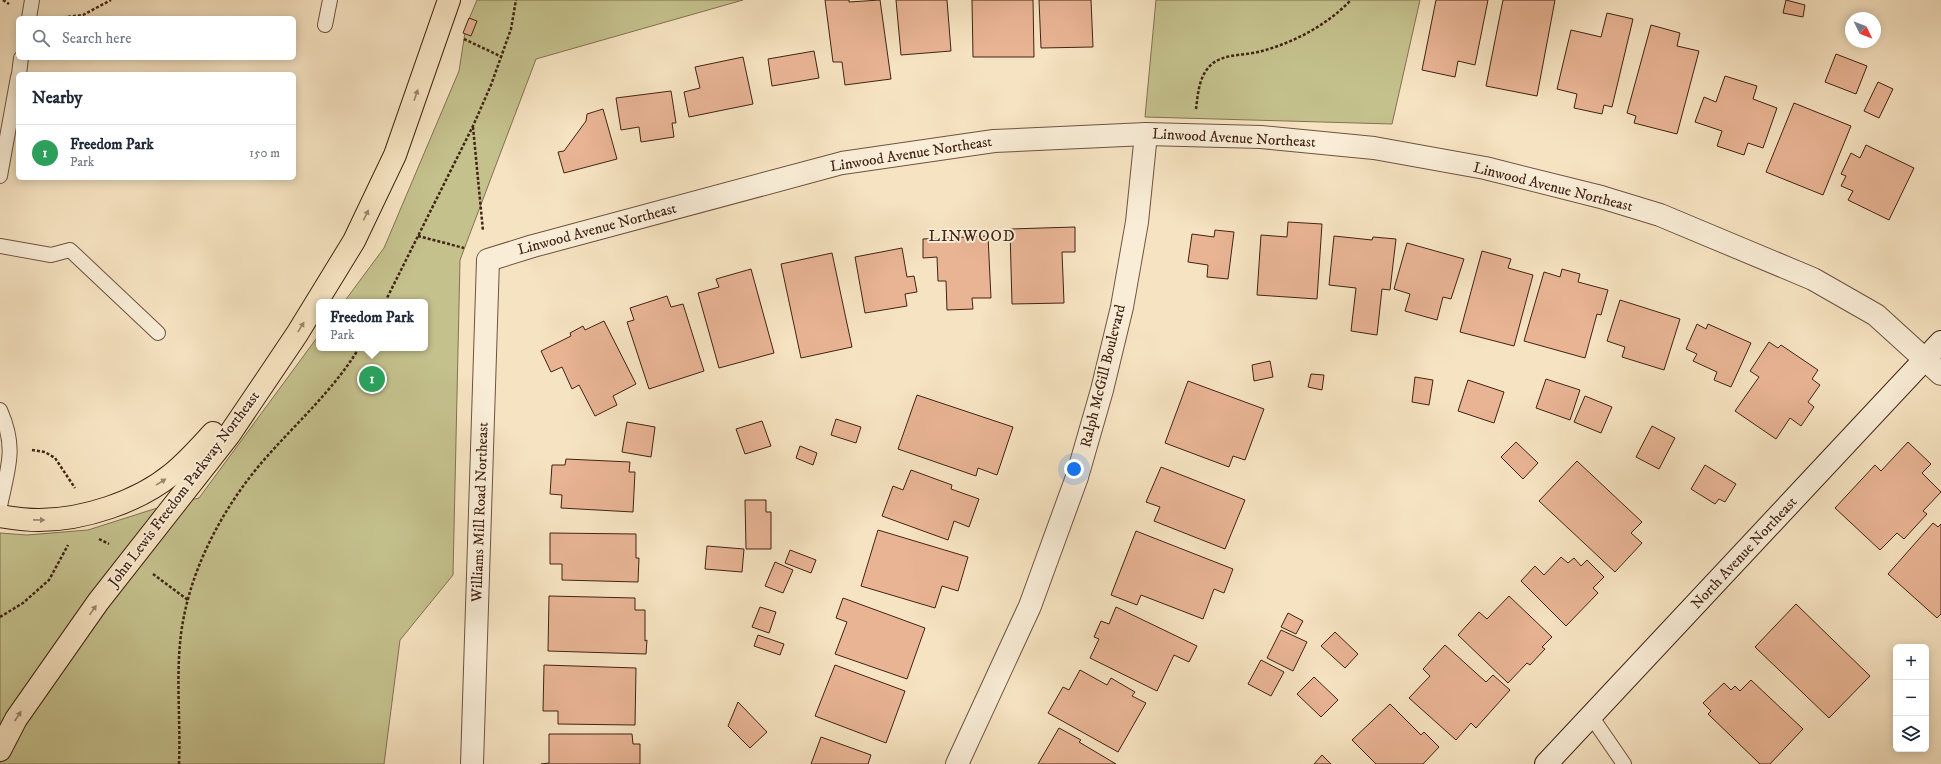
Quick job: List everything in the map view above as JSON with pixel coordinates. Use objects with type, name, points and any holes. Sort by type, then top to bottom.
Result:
[{"type":"highway","name":"John Lewis Freedom Parkway Northeast","points":[[317,299],[354,241],[395,155],[449,0]]},
{"type":"highway","name":"John Lewis Freedom Parkway Northeast","points":[[0,750],[16,719],[132,558],[229,435],[316,301]]},
{"type":"highway","points":[[0,516],[39,520],[78,517],[134,498],[171,475],[192,456],[279,360]]},
{"type":"street","name":"Linwood Avenue Northeast","points":[[488,260],[533,246],[842,163],[994,141],[1146,134],[1261,136],[1374,148],[1485,168],[1601,197],[1660,215],[1813,279],[1876,315],[1941,374]]},
{"type":"street","name":"Ralph McGill Boulevard","points":[[957,764],[1030,606],[1077,477],[1102,390],[1122,306],[1137,222],[1146,134]]},
{"type":"street","name":"Williams Mill Road Northeast","points":[[472,764],[488,260]]},
{"type":"street","name":"North Avenue Northeast","points":[[1546,764],[1941,342]]},
{"type":"lane","points":[[29,16],[32,0]]},
{"type":"lane","points":[[325,26],[330,0]]},
{"type":"lane","points":[[19,72],[21,60]]},
{"type":"lane","points":[[0,176],[16,86]]},
{"type":"lane","points":[[0,246],[51,255],[70,250],[158,333]]},
{"type":"lane","points":[[0,410],[8,427],[11,447],[11,455],[0,506]]},
{"type":"lane","points":[[1591,716],[1624,764]]},
{"type":"path","points":[[70,16],[83,14],[111,0]]},
{"type":"path","points":[[386,299],[473,126],[502,57],[511,29],[516,0]]},
{"type":"path","points":[[1195,112],[1202,76],[1212,64],[1223,58],[1260,52],[1287,43],[1316,29],[1351,0]]},
{"type":"path","points":[[462,38],[502,57]]},
{"type":"path","points":[[473,126],[483,231]]},
{"type":"path","points":[[418,236],[466,249]]},
{"type":"path","points":[[178,764],[179,674],[184,617],[191,587],[205,553],[241,490],[274,448],[335,383],[357,351]]},
{"type":"path","points":[[95,537],[132,558],[188,600]]},
{"type":"shaded area","points":[[477,0],[743,0],[536,59],[460,260],[453,575],[400,640],[384,764],[0,764],[0,533],[27,535],[88,530],[154,509],[199,498],[316,339],[316,351],[428,351],[428,299],[346,299],[384,248],[459,71],[466,26]]},
{"type":"shaded area","points":[[1156,0],[1420,0],[1392,124],[1145,117]]},
{"type":"building","points":[[825,0],[849,0],[849,2],[880,0],[891,79],[845,85],[842,62],[833,62]]},
{"type":"building","points":[[896,0],[947,0],[951,51],[901,55]]},
{"type":"building","points":[[972,0],[1033,0],[1034,57],[973,57]]},
{"type":"building","points":[[1039,0],[1091,0],[1093,47],[1041,48]]},
{"type":"building","points":[[1436,0],[1488,0],[1475,65],[1458,61],[1455,77],[1422,70]]},
{"type":"building","points":[[1503,0],[1555,0],[1537,96],[1486,86]]},
{"type":"building","points":[[1786,0],[1805,5],[1803,17],[1783,13]]},
{"type":"building","points":[[1607,13],[1633,19],[1612,107],[1604,105],[1602,114],[1574,108],[1577,94],[1557,89],[1571,30],[1601,37]]},
{"type":"building","points":[[469,18],[477,21],[471,36],[463,33]]},
{"type":"building","points":[[1651,25],[1680,33],[1677,46],[1699,51],[1677,134],[1634,123],[1636,116],[1627,113]]},
{"type":"building","points":[[814,51],[819,78],[772,86],[768,59]]},
{"type":"building","points":[[1836,54],[1867,66],[1856,94],[1825,82]]},
{"type":"building","points":[[743,57],[753,104],[689,117],[684,92],[700,88],[695,67]]},
{"type":"building","points":[[1725,76],[1757,86],[1753,99],[1777,108],[1763,148],[1748,143],[1744,155],[1717,146],[1722,131],[1695,122],[1704,97],[1716,102]]},
{"type":"building","points":[[1878,82],[1893,89],[1879,118],[1864,111]]},
{"type":"building","points":[[671,91],[676,123],[672,123],[674,137],[641,142],[639,127],[621,130],[616,98]]},
{"type":"building","points":[[1794,103],[1851,126],[1823,195],[1766,172]]},
{"type":"building","points":[[603,109],[617,159],[564,173],[558,152],[564,151],[586,121],[587,114]]},
{"type":"building","points":[[1866,145],[1914,168],[1889,220],[1848,200],[1853,191],[1841,186],[1846,176],[1841,174],[1851,153],[1860,158]]},
{"type":"building","points":[[1288,222],[1322,224],[1317,299],[1257,295],[1261,235],[1287,237]]},
{"type":"building","points":[[1075,227],[1075,252],[1062,252],[1064,303],[1012,304],[1010,229]]},
{"type":"building","points":[[1215,230],[1234,232],[1228,279],[1207,277],[1208,265],[1188,262],[1192,234],[1214,237]]},
{"type":"building","points":[[988,236],[991,298],[972,298],[973,309],[947,310],[946,281],[938,281],[937,257],[923,258],[923,239]]},
{"type":"building","points":[[1334,236],[1372,240],[1373,237],[1396,239],[1390,290],[1382,289],[1377,335],[1351,331],[1356,288],[1329,285]]},
{"type":"building","points":[[1407,243],[1464,259],[1451,299],[1443,297],[1437,320],[1405,311],[1410,294],[1394,289]]},
{"type":"building","points":[[902,248],[907,277],[914,276],[917,292],[905,294],[907,306],[865,313],[855,257]]},
{"type":"building","points":[[1482,251],[1511,259],[1508,268],[1533,275],[1514,346],[1460,332]]},
{"type":"building","points":[[832,253],[852,347],[801,358],[781,264]]},
{"type":"building","points":[[751,269],[774,353],[719,368],[698,293],[719,287],[716,279]]},
{"type":"building","points":[[1562,269],[1580,274],[1578,282],[1608,290],[1601,315],[1597,314],[1585,358],[1524,341],[1544,272],[1560,277]]},
{"type":"building","points":[[667,296],[671,307],[683,304],[704,371],[649,389],[627,322],[634,320],[630,308]]},
{"type":"building","points":[[1620,300],[1680,319],[1664,370],[1622,357],[1625,347],[1607,341]]},
{"type":"building","points":[[604,321],[636,384],[613,396],[617,405],[595,416],[579,385],[572,389],[562,367],[551,372],[541,351],[571,336],[570,333],[583,326],[585,330]]},
{"type":"building","points":[[1697,324],[1706,329],[1708,324],[1751,343],[1731,387],[1714,380],[1717,372],[1693,361],[1697,354],[1686,349]]},
{"type":"building","points":[[1769,342],[1778,348],[1781,345],[1818,370],[1812,379],[1820,385],[1808,402],[1814,407],[1801,426],[1790,418],[1776,439],[1735,411],[1759,377],[1750,371]]},
{"type":"building","points":[[1270,361],[1273,377],[1254,381],[1252,365]]},
{"type":"building","points":[[1311,374],[1324,375],[1322,390],[1308,387]]},
{"type":"building","points":[[1415,377],[1433,380],[1429,405],[1412,402]]},
{"type":"building","points":[[1546,379],[1580,390],[1570,420],[1536,408]]},
{"type":"building","points":[[1468,380],[1504,392],[1494,423],[1458,411]]},
{"type":"building","points":[[1188,381],[1264,409],[1245,460],[1233,456],[1229,467],[1165,443]]},
{"type":"building","points":[[917,395],[1013,427],[997,475],[978,468],[976,476],[898,449]]},
{"type":"building","points":[[1585,396],[1612,407],[1601,433],[1574,422]]},
{"type":"building","points":[[836,419],[861,427],[856,443],[831,435]]},
{"type":"building","points":[[762,421],[771,446],[745,454],[736,429]]},
{"type":"building","points":[[627,422],[655,427],[651,457],[622,452]]},
{"type":"building","points":[[1652,426],[1675,438],[1659,469],[1636,457]]},
{"type":"building","points":[[1516,442],[1538,463],[1523,479],[1501,457]]},
{"type":"building","points":[[1908,442],[1931,464],[1922,473],[1941,492],[1923,511],[1927,514],[1904,539],[1897,533],[1880,550],[1835,508],[1875,465],[1881,471]]},
{"type":"building","points":[[800,446],[817,453],[813,465],[796,458]]},
{"type":"building","points":[[566,459],[630,462],[629,472],[635,472],[633,512],[561,508],[562,495],[550,494],[552,465],[565,465]]},
{"type":"building","points":[[1577,461],[1642,522],[1631,533],[1642,543],[1615,572],[1539,501]]},
{"type":"building","points":[[1705,465],[1736,484],[1725,502],[1719,499],[1715,504],[1691,489]]},
{"type":"building","points":[[1161,467],[1245,500],[1225,549],[1154,521],[1160,507],[1146,502]]},
{"type":"building","points":[[911,470],[952,485],[951,489],[979,499],[969,527],[954,521],[948,540],[882,516],[893,486],[903,490]]},
{"type":"building","points":[[745,500],[766,500],[766,512],[771,512],[771,549],[746,549]]},
{"type":"building","points":[[1933,523],[1938,527],[1941,524],[1941,614],[1937,618],[1888,574]]},
{"type":"building","points":[[878,530],[968,557],[958,591],[942,586],[935,608],[861,586]]},
{"type":"building","points":[[1136,531],[1233,569],[1224,593],[1214,589],[1203,619],[1141,595],[1137,605],[1111,595]]},
{"type":"building","points":[[550,533],[636,534],[636,558],[639,558],[638,582],[562,580],[562,564],[550,564]]},
{"type":"building","points":[[707,546],[744,549],[742,572],[705,569]]},
{"type":"building","points":[[790,550],[816,560],[811,573],[785,563]]},
{"type":"building","points":[[1561,557],[1568,563],[1574,558],[1581,566],[1587,560],[1604,577],[1593,588],[1598,593],[1566,626],[1521,581],[1535,566],[1544,575]]},
{"type":"building","points":[[775,562],[793,570],[783,593],[765,586]]},
{"type":"building","points":[[549,596],[635,598],[635,610],[645,610],[645,641],[647,640],[646,654],[548,651]]},
{"type":"building","points":[[1509,596],[1552,637],[1542,647],[1545,649],[1530,665],[1527,663],[1508,683],[1458,635],[1479,612],[1487,619]]},
{"type":"building","points":[[843,598],[925,628],[907,679],[835,654],[847,622],[836,618]]},
{"type":"building","points":[[1796,604],[1870,676],[1829,718],[1755,647]]},
{"type":"building","points":[[760,607],[776,612],[769,633],[752,627]]},
{"type":"building","points":[[1116,607],[1197,646],[1189,662],[1174,655],[1157,691],[1090,658],[1099,639],[1094,637],[1101,621],[1109,624]]},
{"type":"building","points":[[1288,613],[1303,621],[1296,634],[1281,627]]},
{"type":"building","points":[[1281,630],[1307,642],[1293,671],[1267,658]]},
{"type":"building","points":[[1335,632],[1358,654],[1345,668],[1321,646]]},
{"type":"building","points":[[758,635],[784,644],[780,655],[754,646]]},
{"type":"building","points":[[1445,645],[1486,682],[1493,675],[1510,690],[1476,728],[1471,723],[1456,740],[1409,698],[1430,676],[1423,669]]},
{"type":"building","points":[[1261,660],[1284,672],[1271,696],[1248,684]]},
{"type":"building","points":[[544,665],[636,668],[635,725],[558,724],[558,711],[543,711]]},
{"type":"building","points":[[835,665],[905,691],[886,743],[815,716]]},
{"type":"building","points":[[1080,670],[1107,685],[1111,678],[1135,692],[1132,696],[1146,703],[1118,752],[1048,713],[1063,687],[1069,690]]},
{"type":"building","points":[[1314,677],[1338,700],[1321,717],[1297,694]]},
{"type":"building","points":[[1751,680],[1803,729],[1770,764],[1760,764],[1708,714],[1711,711],[1703,703],[1724,683],[1731,690],[1735,686],[1740,691]]},
{"type":"building","points":[[738,702],[767,732],[750,748],[728,726]]},
{"type":"building","points":[[1390,704],[1421,735],[1424,732],[1439,747],[1423,764],[1376,764],[1352,740]]},
{"type":"building","points":[[1059,728],[1081,740],[1079,742],[1116,764],[1038,764]]},
{"type":"building","points":[[549,734],[632,734],[633,744],[640,744],[640,764],[541,764],[549,763]]},
{"type":"building","points":[[821,737],[871,755],[868,764],[811,764]]},
{"type":"building","points":[[1322,755],[1331,764],[1314,764]]},
{"type":"place","name":"Freedom Park","points":[[372,379]]},
{"type":"district","name":"LINWOOD","points":[[972,236]]}]
